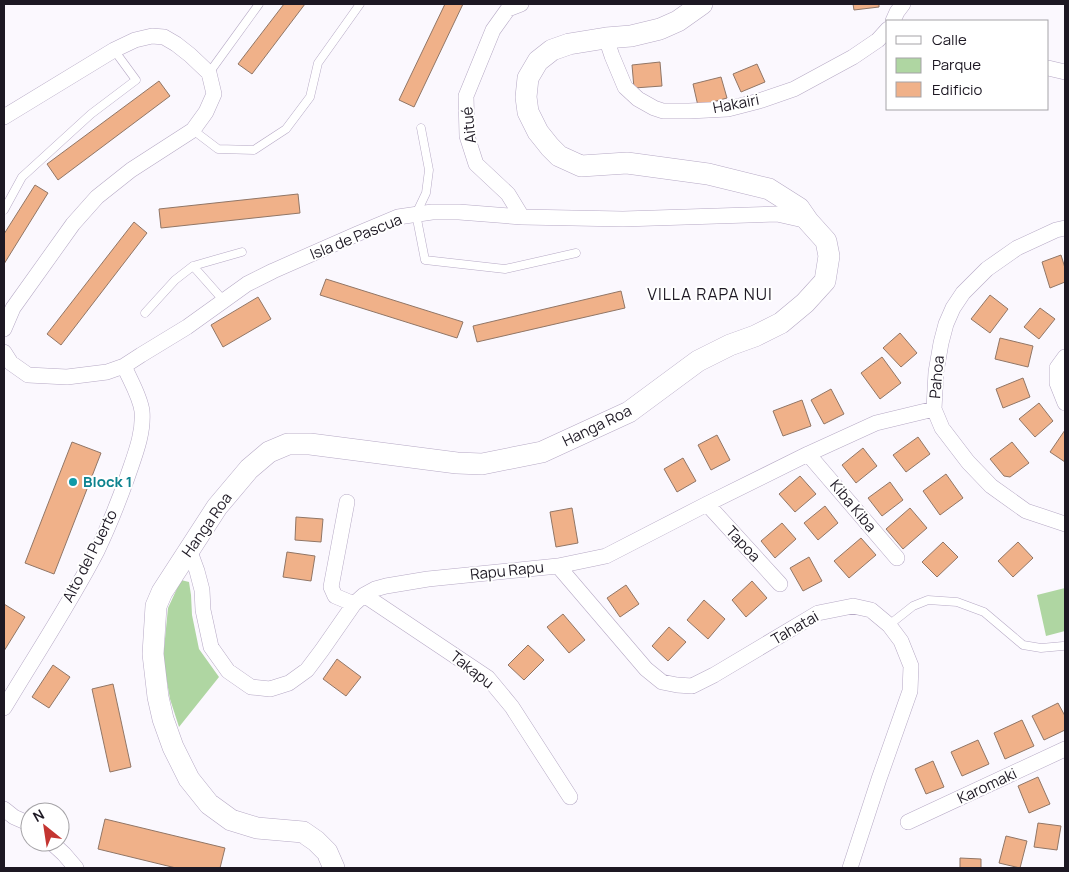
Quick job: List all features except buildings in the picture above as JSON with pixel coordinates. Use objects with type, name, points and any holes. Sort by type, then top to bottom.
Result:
[{"type":"street","name":"Aitué","points":[[521,4],[508,9],[493,30],[466,96],[467,136],[476,164],[508,194],[522,217]]},
{"type":"street","name":"Hanga Roa","points":[[334,868],[327,852],[303,832],[257,828],[231,820],[209,804],[189,779],[173,747],[163,719],[158,697],[153,654],[156,606],[162,592],[217,507],[249,469],[269,452],[288,444],[310,444],[457,463],[482,464],[542,452],[629,412],[698,361],[780,323],[805,303],[825,281],[829,256],[826,241],[798,208],[769,189],[708,174],[627,163],[581,166],[559,156],[538,132],[528,112],[526,97],[528,78],[538,61],[552,50],[569,44],[631,36],[660,29],[678,21],[702,4]]},
{"type":"street","points":[[893,20],[902,4]]},
{"type":"street","name":"Hakairi","points":[[606,38],[625,87],[638,99],[663,111],[689,111],[728,109],[794,89],[853,57],[878,40],[886,31]]},
{"type":"street","points":[[4,117],[114,50],[135,40],[152,36],[164,37],[176,44],[209,73],[214,94],[206,112],[193,130],[131,170],[97,197],[72,224],[13,308],[4,329]]},
{"type":"street","points":[[1049,68],[1065,72]]},
{"type":"street","name":"Isla de Pascua","points":[[4,352],[11,363],[28,375],[68,377],[107,372],[124,366],[187,327],[247,284],[357,234],[398,218],[416,214],[459,212],[522,217],[623,219],[777,214],[808,221]]},
{"type":"street","name":"Pahoa","points":[[1065,228],[1056,230],[1017,248],[986,268],[963,293],[953,308],[941,343],[936,372],[934,409],[942,428],[968,462],[992,486],[1026,511],[1065,524]]},
{"type":"street","points":[[1065,357],[1057,368],[1056,384],[1065,404]]},
{"type":"street","name":"Alto del Puerto","points":[[4,708],[96,552],[110,522],[135,454],[140,435],[142,411],[124,366]]},
{"type":"street","name":"Rapu Rapu","points":[[359,600],[375,589],[386,586],[428,579],[558,566],[606,556],[808,454],[876,423],[934,409]]},
{"type":"street","name":"Kiba Kiba","points":[[808,454],[897,558]]},
{"type":"street","name":"Takapu","points":[[347,502],[331,588],[335,596],[359,600],[488,678],[512,707],[570,797]]},
{"type":"street","name":"Tapoa","points":[[707,504],[780,584]]},
{"type":"street","points":[[189,549],[202,590],[202,610],[211,647],[228,672],[251,687],[270,689],[289,683],[307,670],[359,600]]},
{"type":"street","name":"Tahatai","points":[[558,566],[646,669],[662,682],[677,685],[692,686],[714,675],[818,613],[853,606],[871,610],[889,625],[901,641],[911,666],[910,691],[850,868]]},
{"type":"street","name":"Karomaki","points":[[908,822],[1065,749]]},
{"type":"street","points":[[4,809],[20,819]]},
{"type":"street","points":[[62,852],[76,868]]},
{"type":"lane","points":[[209,73],[259,4]]},
{"type":"lane","points":[[193,130],[218,149],[254,150],[286,129],[310,97],[318,63],[360,4]]},
{"type":"lane","points":[[4,210],[22,176],[91,114],[136,80],[114,50]]},
{"type":"lane","points":[[421,128],[430,170],[426,193],[416,214],[425,260],[505,269],[576,253]]},
{"type":"lane","points":[[145,313],[175,280],[193,266],[242,252]]},
{"type":"lane","points":[[193,266],[224,301]]},
{"type":"lane","points":[[889,625],[914,606],[928,600],[957,602],[984,612],[1023,646],[1041,648],[1063,646]]},
{"type":"green space","points":[[181,580],[189,582],[192,615],[199,649],[219,677],[179,727],[170,699],[163,659],[168,608]]},
{"type":"green space","points":[[1065,588],[1065,631],[1046,636],[1037,595]]},
{"type":"place","name":"Block 1","points":[[73,482]]},
{"type":"district","name":"VILLA RAPA NUI","points":[[710,294]]}]
